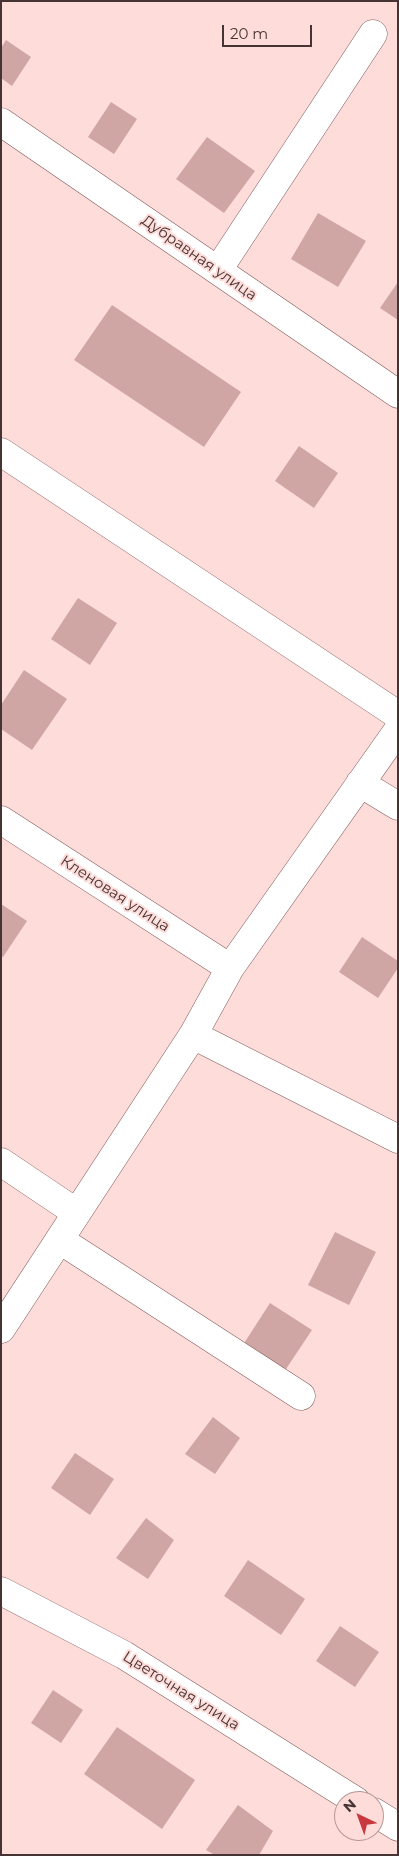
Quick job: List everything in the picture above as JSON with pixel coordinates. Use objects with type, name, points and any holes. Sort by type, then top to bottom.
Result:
[{"type":"street","points":[[218,270],[373,34]]},
{"type":"street","name":"Дубравная улица","points":[[1,122],[398,394]]},
{"type":"street","points":[[1,452],[398,716]]},
{"type":"street","points":[[1,1329],[193,1035],[230,968],[398,730]]},
{"type":"street","points":[[360,783],[398,806]]},
{"type":"street","name":"Кленовая улица","points":[[1,820],[230,968]]},
{"type":"street","points":[[193,1035],[398,1139]]},
{"type":"street","points":[[1,1162],[77,1213]]},
{"type":"street","points":[[60,1240],[301,1396]]},
{"type":"street","name":"Цветочная улица","points":[[1,1591],[124,1655],[340,1791]]},
{"type":"street","points":[[384,1818],[398,1827]]},
{"type":"building","points":[[6,40],[31,57],[12,86],[1,78],[1,48]]},
{"type":"building","points":[[111,102],[137,119],[114,154],[88,137]]},
{"type":"building","points":[[207,137],[255,171],[224,213],[176,179]]},
{"type":"building","points":[[318,213],[366,241],[338,287],[291,259]]},
{"type":"building","points":[[398,282],[398,320],[380,308]]},
{"type":"building","points":[[112,305],[241,392],[204,447],[74,360]]},
{"type":"building","points":[[299,446],[338,473],[314,508],[275,481]]},
{"type":"building","points":[[78,598],[117,623],[90,665],[51,639]]},
{"type":"building","points":[[24,670],[67,699],[32,750],[1,729],[1,705]]},
{"type":"building","points":[[1,904],[27,921],[3,957],[1,956]]},
{"type":"building","points":[[362,937],[398,961],[398,968],[378,998],[339,972]]},
{"type":"building","points":[[335,1232],[376,1252],[349,1305],[308,1285]]},
{"type":"building","points":[[270,1303],[312,1330],[282,1375],[241,1348]]},
{"type":"building","points":[[213,1417],[240,1438],[215,1474],[185,1454]]},
{"type":"building","points":[[75,1453],[114,1479],[90,1515],[51,1488]]},
{"type":"building","points":[[146,1518],[174,1540],[148,1579],[116,1558]]},
{"type":"building","points":[[248,1560],[305,1599],[281,1635],[224,1596]]},
{"type":"building","points":[[340,1626],[379,1652],[355,1687],[316,1661]]},
{"type":"building","points":[[53,1690],[83,1710],[61,1743],[31,1723]]},
{"type":"building","points":[[117,1727],[195,1780],[162,1829],[84,1774]]},
{"type":"building","points":[[238,1805],[273,1831],[259,1855],[215,1855],[206,1850]]}]
